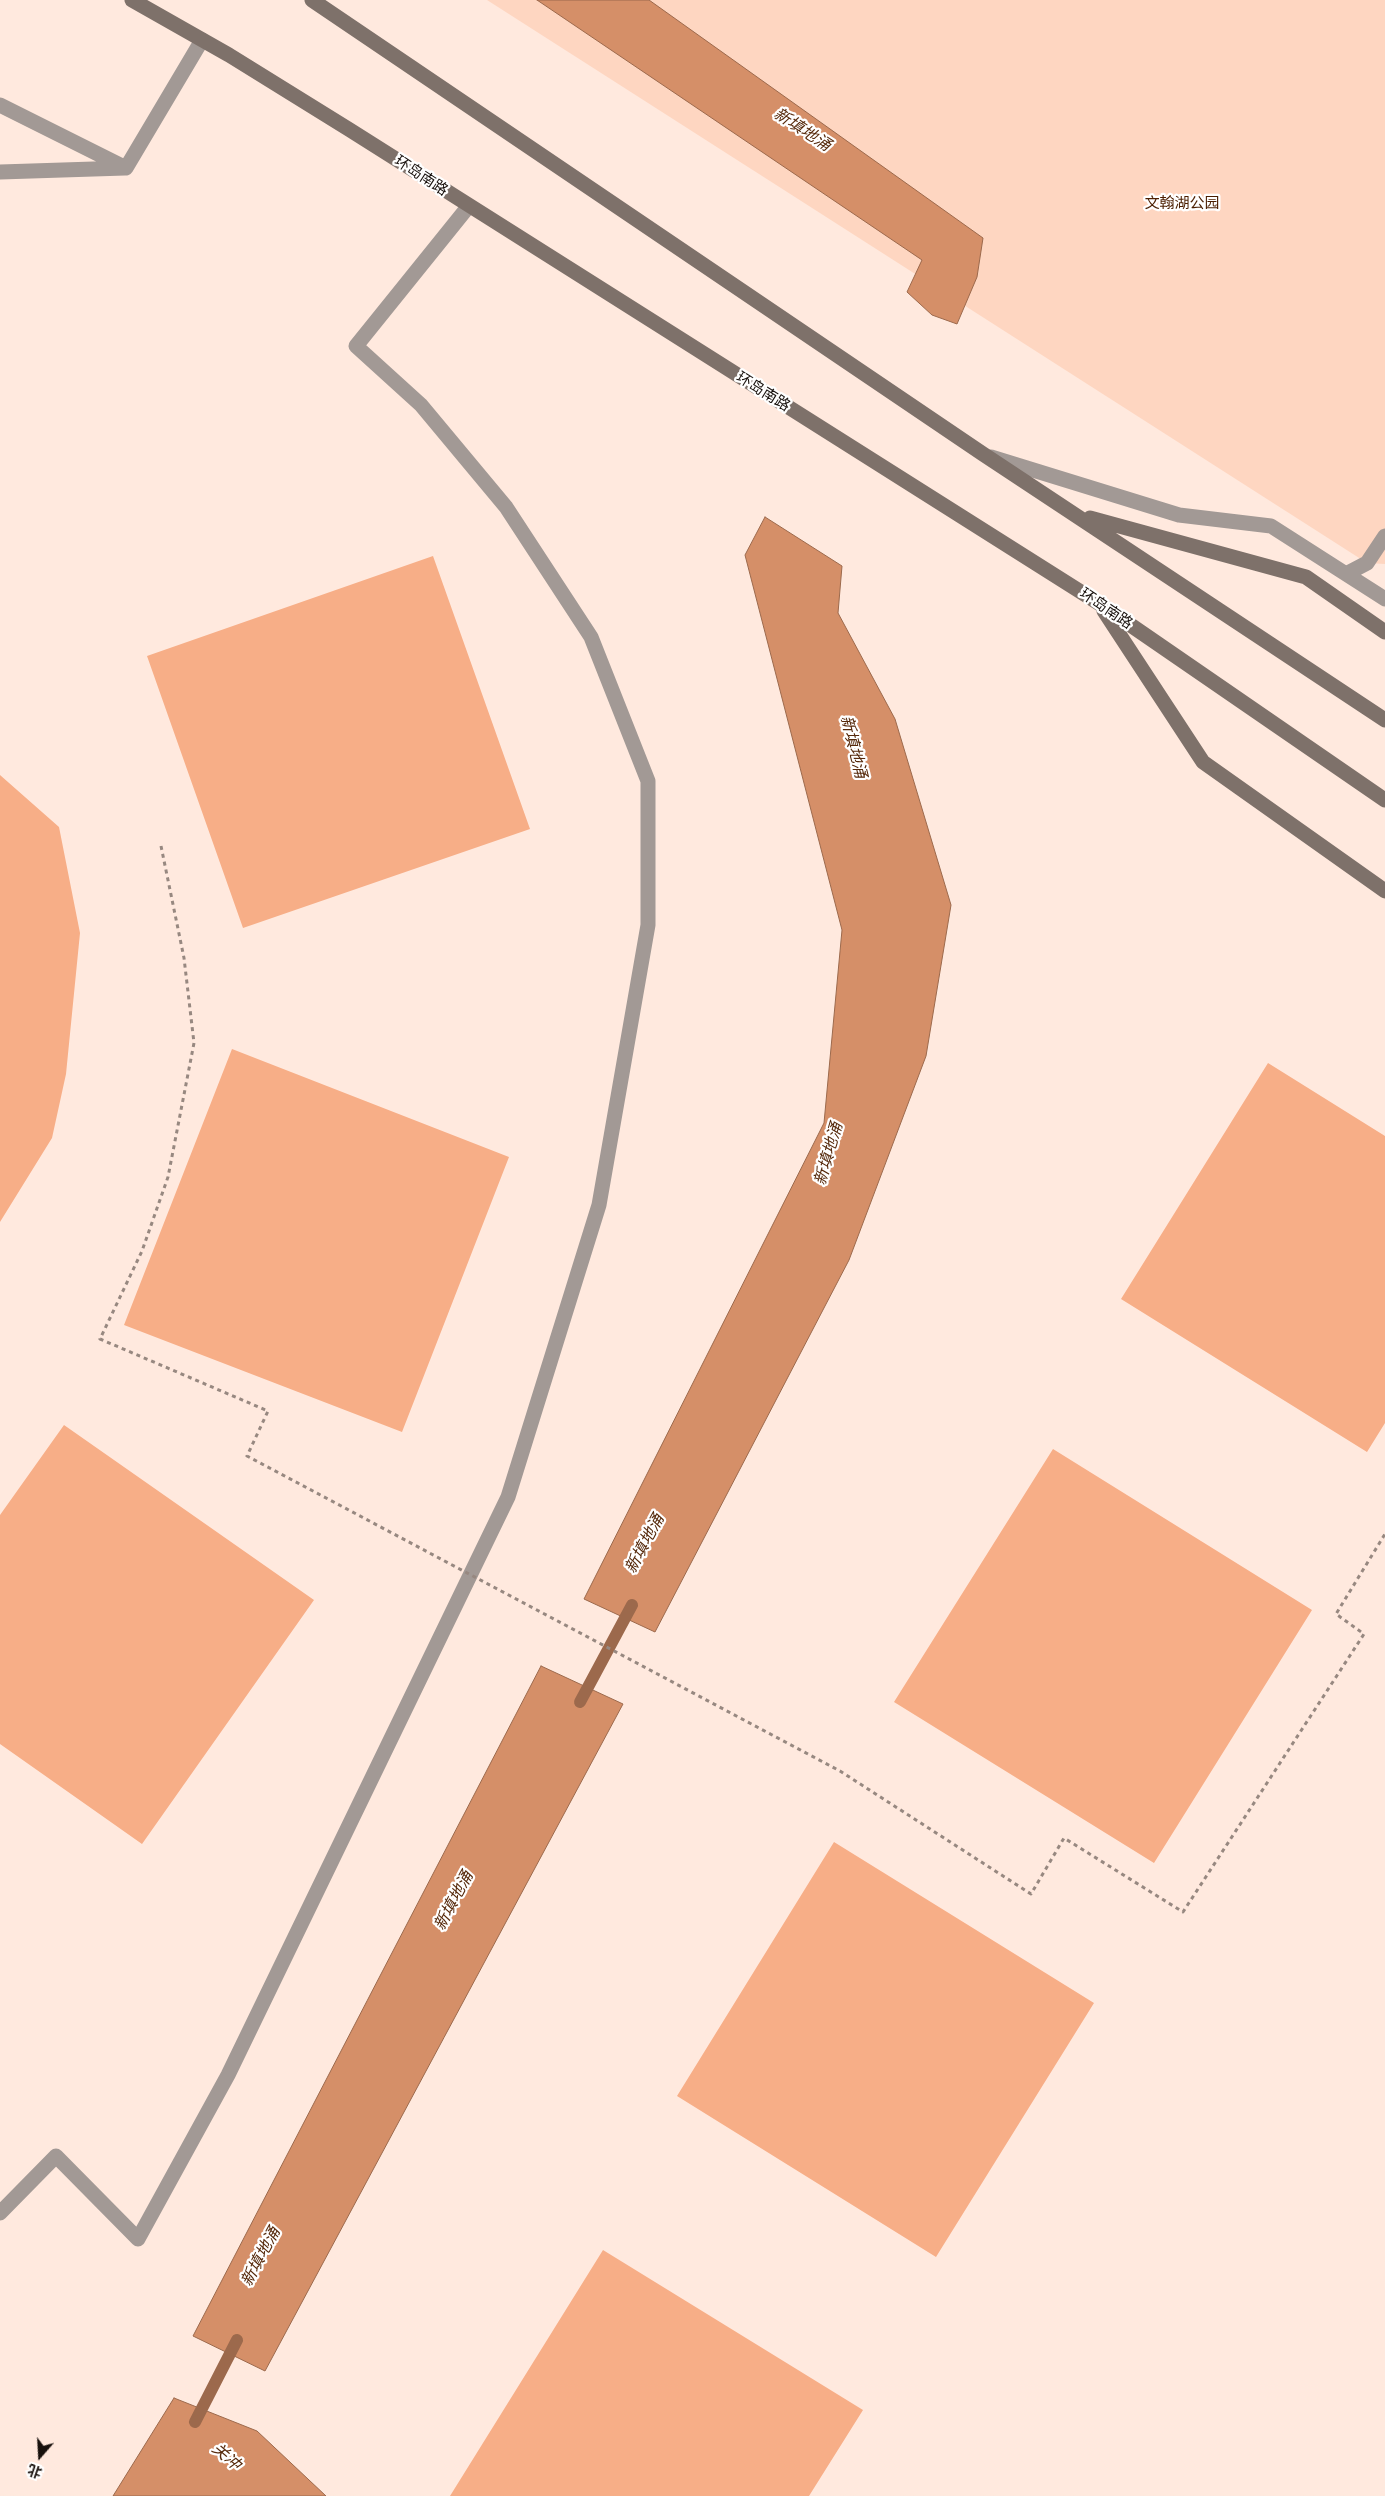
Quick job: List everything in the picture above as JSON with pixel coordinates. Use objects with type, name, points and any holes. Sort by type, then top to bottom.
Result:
[{"type":"main road","name":"环岛南路","points":[[132,0],[350,130],[1100,604],[1385,800]]},
{"type":"main road","points":[[312,0],[983,454],[1385,720]]},
{"type":"main road","points":[[1076,514],[1306,577],[1385,632]]},
{"type":"main road","points":[[1100,604],[1203,762],[1385,891]]},
{"type":"lane","points":[[126,168],[202,40]]},
{"type":"lane","points":[[0,105],[126,168]]},
{"type":"lane","points":[[0,172],[126,168]]},
{"type":"lane","points":[[0,2213],[56,2156],[138,2239],[228,2075],[508,1497],[599,1205],[648,925],[648,781],[591,638],[506,508],[421,405],[356,346],[468,206]]},
{"type":"lane","points":[[983,454],[1179,515],[1271,526],[1385,599]]},
{"type":"lane","points":[[1346,574],[1367,562],[1385,536]]},
{"type":"path","points":[[161,846],[184,958],[194,1043],[168,1177],[142,1251],[100,1339],[268,1411],[246,1456],[840,1772],[1031,1894],[1064,1838],[1182,1912],[1364,1634],[1336,1614],[1385,1534]]},
{"type":"green space","name":"文翰湖公园","points":[[487,0],[1385,0],[1385,564],[1367,563]]},
{"type":"water","points":[[537,0],[649,0],[983,238],[977,277],[957,324],[932,315],[907,292],[922,260]]},
{"type":"water","points":[[765,517],[842,566],[838,613],[895,719],[951,905],[926,1056],[849,1260],[655,1632],[584,1599],[824,1123],[842,930],[745,555]]},
{"type":"water","points":[[541,1666],[623,1704],[265,2371],[193,2336]]},
{"type":"water","name":"关冲","points":[[174,2398],[257,2431],[326,2496],[113,2496]]},
{"type":"building","points":[[433,556],[530,829],[243,928],[147,656]]},
{"type":"building","points":[[0,775],[59,827],[80,933],[66,1074],[52,1138],[0,1222]]},
{"type":"building","points":[[232,1049],[509,1157],[402,1432],[124,1325]]},
{"type":"building","points":[[1268,1063],[1385,1136],[1385,1423],[1367,1452],[1121,1299]]},
{"type":"building","points":[[64,1425],[314,1600],[142,1844],[0,1744],[0,1515]]},
{"type":"building","points":[[1053,1449],[1312,1610],[1154,1863],[894,1702]]},
{"type":"building","points":[[834,1842],[1094,2003],[936,2257],[677,2096]]},
{"type":"building","points":[[603,2250],[863,2410],[809,2496],[450,2496]]},
{"type":"waterway","name":"新填地涌","points":[[580,1702],[632,1605]]},
{"type":"waterway","name":"新填地涌","points":[[195,2422],[237,2340]]}]
